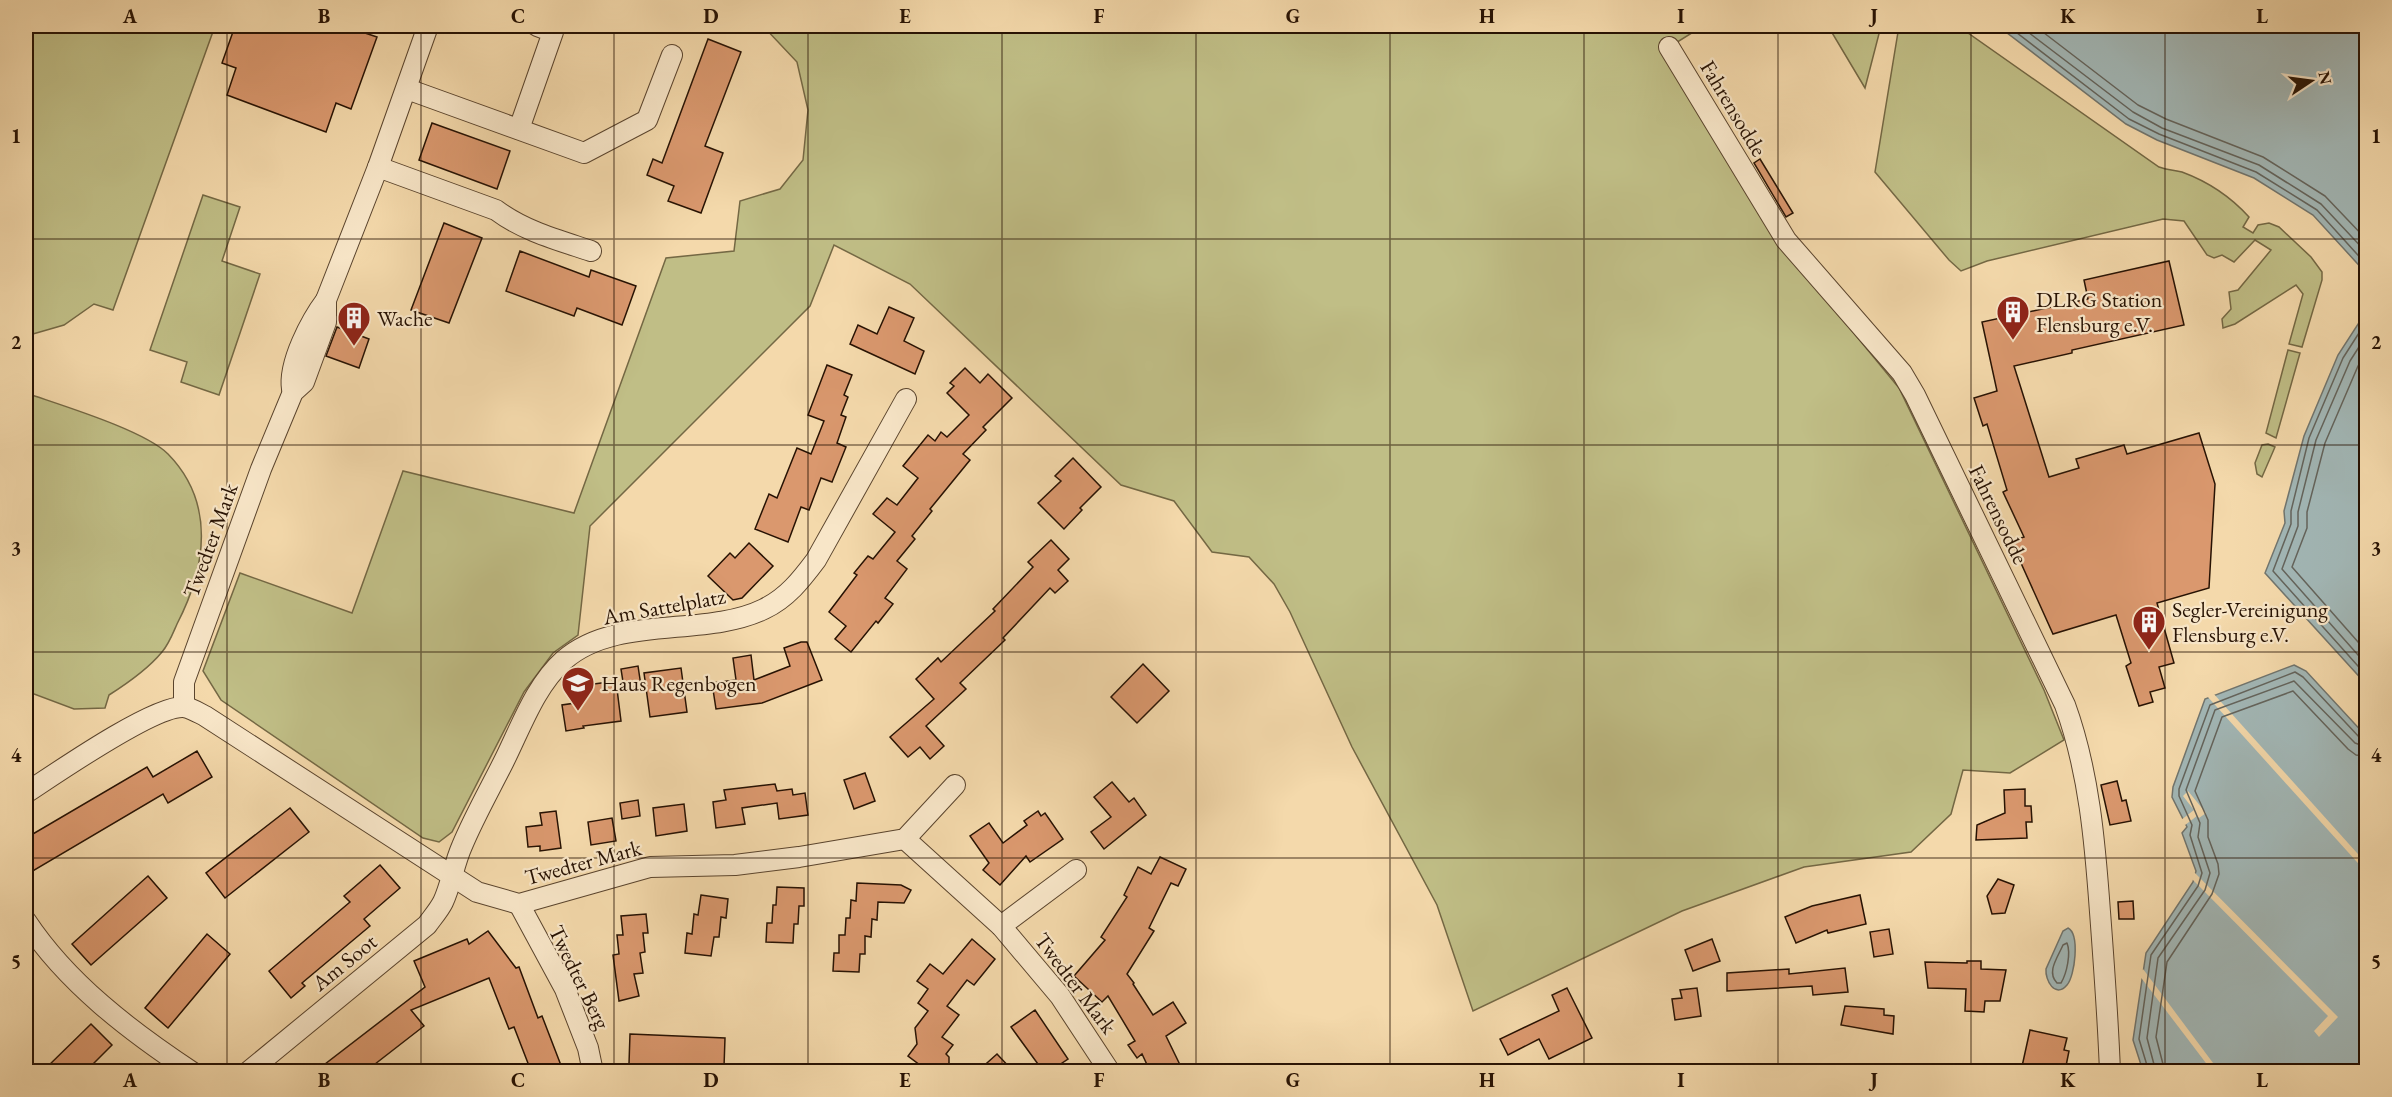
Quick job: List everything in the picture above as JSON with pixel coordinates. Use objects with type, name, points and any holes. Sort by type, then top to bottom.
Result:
[{"type":"street","name":"Twedter Mark","points":[[428,26],[378,167],[326,300],[326,322],[303,382],[293,392],[261,469],[184,682],[184,707],[224,727],[477,892],[519,904],[650,867],[757,862],[905,839],[1001,926],[1060,996],[1110,1071]]},
{"type":"street","points":[[519,129],[553,32],[537,26]]},
{"type":"street","name":"Fahrensodde","points":[[1669,47],[1786,240],[1902,373],[1916,395],[2065,705],[2079,747],[2097,867],[2110,1071]]},
{"type":"street","points":[[407,89],[584,153],[647,120],[672,55]]},
{"type":"street","points":[[378,167],[496,210],[527,229],[591,251]]},
{"type":"street","name":"Am Sattelplatz","points":[[451,875],[461,847],[534,700],[548,677],[565,659],[585,646],[607,638],[641,631],[738,619],[764,610],[784,597],[798,584],[816,560],[906,399]]},
{"type":"street","points":[[26,792],[143,720],[164,711],[184,707]]},
{"type":"street","points":[[905,839],[955,785]]},
{"type":"street","name":"Twedter Mark","points":[[1001,926],[1076,870]]},
{"type":"street","name":"Am Soot","points":[[248,1071],[428,925],[442,903],[451,875]]},
{"type":"street","name":"Twedter Berg","points":[[519,904],[565,989],[588,1048],[593,1071]]},
{"type":"street","points":[[26,921],[60,965],[81,986],[135,1031],[192,1071]]},
{"type":"shaded area","points":[[26,26],[215,26],[113,310],[94,304],[64,325],[26,336]]},
{"type":"shaded area","points":[[763,26],[1703,26],[1674,44],[1775,237],[1899,388],[2044,690],[2064,740],[2010,773],[1963,770],[1951,814],[1911,852],[1804,867],[1682,911],[1473,1011],[1437,905],[1352,747],[1290,612],[1274,584],[1249,557],[1212,552],[1174,501],[1121,485],[910,284],[834,245],[810,306],[590,526],[578,635],[553,653],[524,692],[452,832],[439,842],[423,838],[221,700],[203,671],[240,573],[352,613],[403,471],[574,513],[666,258],[734,251],[740,201],[780,189],[803,160],[808,110],[797,62]]},
{"type":"shaded area","points":[[1828,26],[1881,26],[1865,88]]},
{"type":"shaded area","points":[[1899,26],[1958,26],[2159,167],[2182,172],[2219,190],[2249,217],[2243,227],[2253,233],[2258,225],[2269,223],[2279,227],[2311,257],[2322,272],[2322,280],[2302,347],[2289,344],[2303,294],[2296,285],[2235,324],[2223,328],[2222,319],[2231,309],[2229,292],[2238,290],[2271,250],[2255,240],[2234,262],[2222,255],[2214,258],[2207,255],[2184,221],[2163,219],[1987,261],[1961,271],[1949,260],[1875,172]]},
{"type":"shaded area","points":[[203,195],[240,207],[222,261],[260,274],[219,395],[181,382],[187,362],[150,350]]},
{"type":"shaded area","points":[[2288,350],[2300,353],[2276,438],[2266,433]]},
{"type":"shaded area","points":[[26,393],[121,427],[156,445],[168,454],[183,473],[194,493],[200,515],[200,559],[195,581],[171,638],[150,664],[109,695],[105,708],[74,709],[26,691]]},
{"type":"shaded area","points":[[2268,444],[2275,447],[2262,477],[2257,474],[2255,463],[2262,445]]},
{"type":"water","points":[[1998,26],[2366,26],[2366,273],[2313,215],[2254,178],[2157,140],[2126,124]]},
{"type":"water","points":[[2366,297],[2366,684],[2265,573],[2285,523],[2284,511],[2304,436],[2338,355],[2364,315]]},
{"type":"water","points":[[2294,665],[2306,671],[2366,736],[2366,1071],[2143,1071],[2133,1040],[2146,953],[2193,882],[2196,871],[2182,833],[2187,827],[2172,797],[2173,787],[2205,699]]},
{"type":"water","points":[[2068,928],[2074,938],[2074,965],[2067,985],[2059,990],[2049,983],[2046,969],[2063,931]]},
{"type":"pier","points":[[2213,693],[2366,863],[2366,872],[2207,696]]},
{"type":"pier","points":[[2188,791],[2206,813],[2199,818],[2197,816],[2185,825],[2181,820],[2194,810],[2183,796]]},
{"type":"pier","points":[[2193,871],[2338,1017],[2319,1037],[2314,1031],[2328,1016],[2191,878]]},
{"type":"pier","points":[[2143,969],[2219,1071],[2212,1071],[2139,975]]},
{"type":"building","points":[[235,26],[344,26],[377,37],[351,109],[336,103],[326,132],[227,95],[236,68],[222,63]]},
{"type":"building","points":[[708,39],[741,52],[705,146],[723,153],[701,213],[668,201],[674,186],[647,175],[653,159],[662,163]]},
{"type":"building","points":[[432,123],[510,151],[497,189],[419,160]]},
{"type":"building","points":[[1760,159],[1793,213],[1786,217],[1754,163]]},
{"type":"building","points":[[444,223],[482,238],[449,323],[411,310]]},
{"type":"building","points":[[520,251],[589,277],[591,270],[636,286],[622,325],[577,308],[574,316],[506,291]]},
{"type":"building","points":[[2169,261],[2184,325],[2072,350],[2072,353],[2014,366],[2049,477],[2079,468],[2076,459],[2124,445],[2127,454],[2199,433],[2215,484],[2209,588],[2157,603],[2174,663],[2159,667],[2165,688],[2150,692],[2153,702],[2139,706],[2126,666],[2131,663],[2116,615],[2053,634],[2011,541],[2024,537],[2003,492],[2007,490],[1987,424],[1983,426],[1974,398],[1997,391],[1982,322],[2088,299],[2084,280]]},
{"type":"building","points":[[889,307],[914,318],[904,341],[924,351],[915,374],[850,344],[858,325],[877,334]]},
{"type":"building","name":"Wache","points":[[337,327],[369,339],[359,368],[326,356]]},
{"type":"building","points":[[827,365],[852,375],[844,395],[848,397],[841,415],[846,417],[837,443],[846,447],[832,482],[821,478],[809,510],[801,507],[788,542],[755,529],[769,494],[777,498],[797,448],[811,454],[824,421],[808,415]]},
{"type":"building","points":[[965,368],[980,383],[988,374],[1012,398],[983,427],[986,430],[963,454],[970,460],[930,509],[932,511],[912,536],[915,539],[897,561],[907,569],[885,598],[893,604],[851,652],[835,639],[846,626],[829,612],[857,575],[854,573],[868,556],[873,559],[895,532],[873,514],[887,498],[897,505],[918,478],[903,466],[928,435],[935,441],[941,432],[947,437],[969,415],[947,393],[954,386],[950,383]]},
{"type":"building","points":[[1073,458],[1101,487],[1080,508],[1082,510],[1064,529],[1038,503],[1061,481],[1055,476]]},
{"type":"building","points":[[1051,540],[1069,559],[1058,570],[1068,581],[1055,593],[1050,588],[1003,638],[1005,640],[960,683],[966,689],[926,726],[944,746],[930,759],[920,747],[908,757],[890,737],[934,699],[916,679],[938,658],[941,662],[995,611],[993,609],[1033,567],[1028,562]]},
{"type":"building","points":[[749,543],[773,566],[742,598],[733,600],[708,576],[730,553],[735,558]]},
{"type":"building","points":[[807,642],[822,680],[762,703],[716,709],[712,683],[736,680],[733,658],[751,655],[754,680],[790,666],[784,648]]},
{"type":"building","points":[[1143,664],[1169,691],[1137,723],[1111,697]]},
{"type":"building","points":[[638,666],[641,686],[624,688],[621,669]]},
{"type":"building","points":[[681,668],[687,712],[650,717],[644,673]]},
{"type":"building","points":[[616,681],[621,721],[583,726],[584,728],[566,731],[562,705],[582,702],[579,686]]},
{"type":"building","points":[[197,751],[212,777],[168,803],[163,794],[26,875],[26,838],[147,767],[153,777]]},
{"type":"building","points":[[865,773],[875,801],[854,809],[844,780]]},
{"type":"building","points":[[2117,781],[2122,801],[2126,800],[2131,821],[2110,825],[2101,785]]},
{"type":"building","points":[[1112,782],[1129,802],[1134,798],[1146,815],[1104,849],[1091,832],[1111,817],[1094,797]]},
{"type":"building","points":[[775,784],[777,791],[792,789],[793,795],[805,793],[808,815],[779,819],[777,803],[742,808],[745,824],[716,828],[713,802],[726,800],[724,790]]},
{"type":"building","points":[[2025,789],[2025,806],[2031,806],[2032,822],[2026,822],[2027,838],[1976,840],[1977,825],[2005,813],[2004,790]]},
{"type":"building","points":[[638,800],[640,816],[622,819],[620,803]]},
{"type":"building","points":[[684,804],[687,831],[656,836],[653,808]]},
{"type":"building","points":[[290,808],[309,832],[225,898],[206,873]]},
{"type":"building","points":[[556,811],[561,848],[540,851],[540,846],[528,847],[526,827],[542,825],[540,813]]},
{"type":"building","points":[[1038,811],[1041,816],[1045,813],[1063,839],[1030,862],[1026,856],[1000,885],[983,870],[989,863],[970,836],[989,823],[1003,843],[1027,825],[1024,821]]},
{"type":"building","points":[[612,818],[616,841],[591,845],[588,822]]},
{"type":"building","points":[[1160,857],[1186,869],[1178,886],[1171,883],[1149,928],[1154,931],[1127,974],[1153,1015],[1173,1002],[1186,1023],[1166,1036],[1183,1071],[1150,1071],[1142,1054],[1137,1058],[1128,1045],[1135,1041],[1108,996],[1102,1002],[1074,976],[1105,940],[1101,937],[1127,897],[1124,895],[1138,867],[1151,874]]},
{"type":"building","points":[[380,865],[400,888],[364,919],[370,926],[302,983],[305,986],[291,998],[269,971],[350,902],[344,896]]},
{"type":"building","points":[[148,876],[167,898],[91,965],[72,944]]},
{"type":"building","points":[[1998,879],[2014,885],[2005,913],[1992,914],[1987,896]]},
{"type":"building","points":[[857,883],[901,885],[911,890],[904,903],[878,902],[877,920],[872,919],[871,937],[865,936],[865,954],[860,954],[859,972],[833,971],[834,953],[839,953],[839,935],[845,935],[846,918],[850,918],[851,900],[856,901]]},
{"type":"building","points":[[777,887],[804,888],[804,906],[799,906],[798,924],[794,924],[793,943],[766,942],[767,923],[772,923]]},
{"type":"building","points":[[701,895],[728,899],[726,918],[721,917],[719,937],[714,937],[711,956],[685,953],[687,933],[692,934],[694,914],[698,915]]},
{"type":"building","points":[[1860,895],[1866,924],[1828,933],[1827,930],[1796,943],[1785,917],[1812,906]]},
{"type":"building","points":[[2133,901],[2134,919],[2119,919],[2118,902]]},
{"type":"building","points":[[646,914],[648,933],[643,933],[645,952],[640,953],[643,973],[634,974],[639,996],[619,1001],[613,955],[619,954],[617,935],[623,935],[621,916]]},
{"type":"building","points":[[1889,929],[1893,954],[1874,957],[1870,932]]},
{"type":"building","points":[[488,931],[516,968],[519,967],[538,1018],[542,1016],[562,1068],[551,1071],[531,1071],[514,1027],[509,1029],[489,978],[411,1010],[424,1026],[366,1071],[316,1071],[425,987],[414,961],[467,939],[469,944]]},
{"type":"building","points":[[207,934],[230,954],[168,1028],[145,1008]]},
{"type":"building","points":[[972,939],[995,959],[974,985],[967,980],[947,1006],[959,1015],[942,1037],[953,1045],[946,1054],[949,1057],[949,1063],[943,1071],[928,1071],[908,1056],[917,1044],[915,1028],[928,1011],[918,1003],[928,989],[917,981],[930,964],[943,974]]},
{"type":"building","points":[[1712,939],[1720,961],[1693,971],[1685,950]]},
{"type":"building","points":[[1967,961],[1981,961],[1981,969],[2006,970],[2000,1001],[1985,1001],[1984,1012],[1965,1011],[1966,989],[1928,988],[1925,962],[1967,963]]},
{"type":"building","points":[[1845,968],[1848,992],[1813,995],[1812,986],[1727,991],[1727,973],[1789,969],[1789,974]]},
{"type":"building","points":[[1567,988],[1592,1038],[1549,1059],[1539,1039],[1508,1055],[1500,1039],[1559,1011],[1552,995]]},
{"type":"building","points":[[1697,988],[1701,1016],[1675,1020],[1672,999],[1682,998],[1680,990]]},
{"type":"building","points":[[1845,1006],[1884,1009],[1884,1015],[1894,1016],[1893,1034],[1841,1025]]},
{"type":"building","points":[[1035,1010],[1068,1059],[1050,1071],[1043,1071],[1011,1027]]},
{"type":"building","points":[[91,1024],[112,1045],[86,1071],[43,1071]]},
{"type":"building","points":[[2030,1030],[2067,1038],[2064,1050],[2069,1051],[2065,1071],[2021,1071]]},
{"type":"building","points":[[630,1034],[725,1038],[724,1067],[629,1064]]},
{"type":"building","points":[[997,1054],[1013,1071],[978,1071]]},
{"type":"place","name":"DLRG Station Flensburg e.V.","points":[[2013,341]]},
{"type":"place","name":"Wache","points":[[354,347]]},
{"type":"place","name":"Segler-Vereinigung Flensburg e.V.","points":[[2149,651]]},
{"type":"place","name":"Haus Regenbogen","points":[[578,712]]}]
